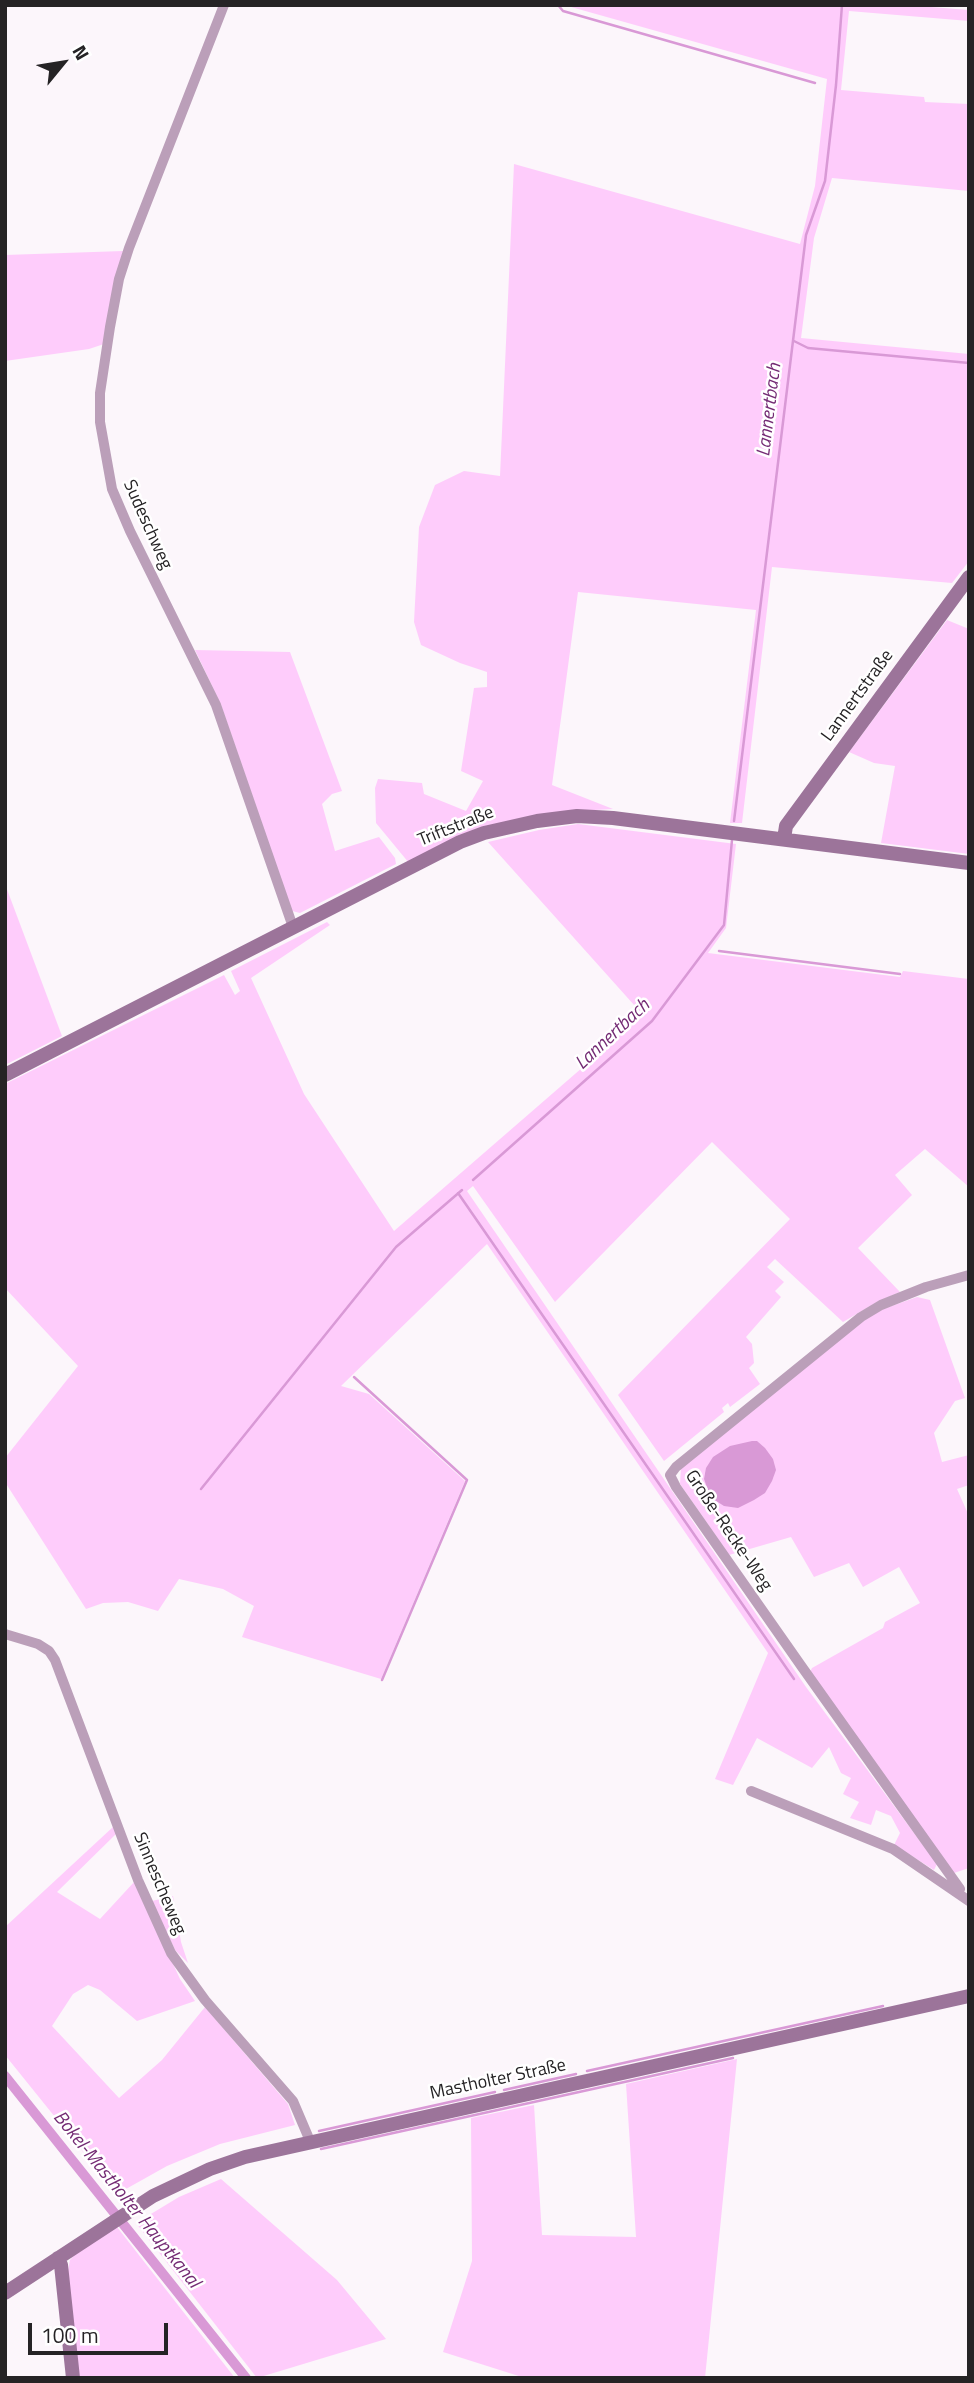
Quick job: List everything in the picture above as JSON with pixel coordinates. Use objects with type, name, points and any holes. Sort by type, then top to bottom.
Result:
[{"type":"street","name":"Sudeschweg","points":[[225,5],[119,279],[100,393],[100,422],[112,489],[216,705],[293,927]]},
{"type":"street","name":"Lannertstraße","points":[[784,839],[786,826],[969,577]]},
{"type":"street","name":"Triftstraße","points":[[5,1075],[460,842],[484,833],[537,821],[576,816],[613,818],[969,863]]},
{"type":"street","name":"Große-Recke-Weg","points":[[958,1893],[960,1889],[767,1618],[670,1475],[676,1467],[861,1317],[881,1305],[926,1287],[969,1275]]},
{"type":"street","name":"Sinnescheweg","points":[[5,1634],[38,1644],[49,1651],[55,1660],[138,1880],[171,1952],[205,2000],[293,2101],[310,2141]]},
{"type":"street","name":"Große-Recke-Weg","points":[[751,1791],[893,1849],[969,1901]]},
{"type":"street","points":[[935,1878],[944,1867]]},
{"type":"street","name":"Mastholter Straße","points":[[5,2293],[132,2209],[174,2185],[245,2157],[969,1996]]},
{"type":"street","points":[[58,2258],[73,2378]]},
{"type":"shaded area","points":[[564,5],[906,5],[969,10],[969,21],[849,11],[841,90],[924,97],[925,102],[969,104],[969,191],[832,178],[814,238],[801,338],[969,354],[969,561],[952,583],[772,567],[742,823],[730,823],[756,610],[578,592],[552,785],[613,809],[576,811],[409,863],[376,823],[375,788],[378,779],[422,783],[424,794],[466,811],[483,781],[461,771],[474,688],[487,687],[487,672],[421,645],[414,622],[419,527],[435,485],[464,471],[500,476],[514,164],[800,244],[815,186],[827,79]]},
{"type":"shaded area","points":[[123,251],[104,344],[89,349],[5,361],[5,255]]},
{"type":"shaded area","points":[[947,620],[969,629],[969,854],[881,843],[895,766],[874,763],[849,752]]},
{"type":"shaded area","points":[[195,650],[290,652],[342,791],[332,794],[322,804],[335,851],[379,837],[395,858],[396,864],[300,913],[292,911],[221,705]]},
{"type":"shaded area","points":[[578,824],[736,844],[726,928],[708,953],[900,977],[903,971],[969,979],[969,1187],[925,1149],[895,1175],[912,1195],[858,1248],[900,1292],[843,1322],[775,1259],[767,1267],[784,1282],[775,1291],[781,1297],[746,1337],[752,1344],[754,1363],[749,1368],[760,1384],[730,1407],[728,1403],[722,1408],[724,1412],[664,1461],[618,1395],[790,1219],[712,1142],[555,1302],[473,1186],[467,1191],[806,1687],[937,1864],[934,1870],[894,1845],[900,1833],[891,1816],[876,1810],[871,1825],[850,1818],[859,1802],[843,1794],[851,1778],[841,1773],[829,1747],[812,1768],[757,1738],[733,1785],[715,1779],[768,1653],[487,1244],[341,1386],[369,1394],[465,1481],[381,1679],[242,1637],[254,1606],[223,1589],[179,1579],[158,1611],[128,1602],[103,1603],[86,1609],[5,1482],[5,1458],[78,1366],[5,1288],[5,1084],[224,975],[235,995],[240,991],[231,971],[327,922],[330,925],[251,978],[304,1094],[394,1231],[643,1015],[488,842]]},
{"type":"shaded area","points":[[5,884],[62,1036],[5,1065]]},
{"type":"shaded area","points":[[917,1297],[930,1300],[965,1398],[955,1401],[934,1433],[942,1462],[969,1455],[969,1485],[957,1489],[969,1516],[969,1868],[954,1873],[810,1672],[812,1668],[883,1628],[885,1622],[920,1603],[899,1567],[863,1587],[849,1563],[814,1577],[791,1537],[729,1555],[680,1484],[681,1467],[861,1322],[883,1309]]},
{"type":"shaded area","points":[[757,1441],[773,1459],[776,1470],[772,1481],[765,1493],[754,1500],[738,1508],[724,1506],[713,1499],[708,1490],[704,1479],[706,1468],[713,1457],[730,1446]]},
{"type":"shaded area","points":[[113,1827],[116,1834],[57,1892],[100,1919],[135,1881],[180,1979],[195,2001],[137,2021],[100,1990],[88,1985],[73,1994],[52,2026],[119,2098],[162,2060],[205,2007],[288,2104],[295,2125],[220,2144],[167,2166],[117,2194],[5,2055],[5,1927]]},
{"type":"shaded area","points":[[173,1896],[181,1942],[188,1963],[175,1950],[152,1901]]},
{"type":"shaded area","points":[[737,2059],[705,2378],[525,2378],[443,2352],[472,2261],[471,2118],[534,2105],[542,2235],[636,2237],[626,2084]]},
{"type":"shaded area","points":[[221,2179],[337,2280],[386,2339],[257,2378],[136,2223],[179,2197]]},
{"type":"shaded area","points":[[117,2227],[235,2378],[78,2378],[67,2275],[70,2260],[77,2252]]},
{"type":"waterway","points":[[558,5],[563,11],[815,83]]},
{"type":"waterway","name":"Lannertbach","points":[[734,821],[806,235],[825,181],[842,5]]},
{"type":"waterway","points":[[794,341],[808,348],[969,363]]},
{"type":"waterway","name":"Lannertbach","points":[[473,1180],[652,1021],[724,925],[732,840]]},
{"type":"waterway","points":[[719,951],[900,974]]},
{"type":"waterway","name":"Lannertbach","points":[[201,1489],[396,1247],[462,1190]]},
{"type":"waterway","points":[[458,1193],[794,1679]]},
{"type":"waterway","points":[[354,1377],[467,1480],[382,1680]]},
{"type":"waterway","points":[[587,2071],[883,2006]]},
{"type":"waterway","points":[[321,2149],[733,2058]]},
{"type":"waterway","points":[[504,2090],[576,2074]]},
{"type":"waterway","name":"Bokel-Mastholter Hauptkanal","points":[[5,2076],[246,2378]]},
{"type":"waterway","points":[[319,2131],[495,2092]]}]
